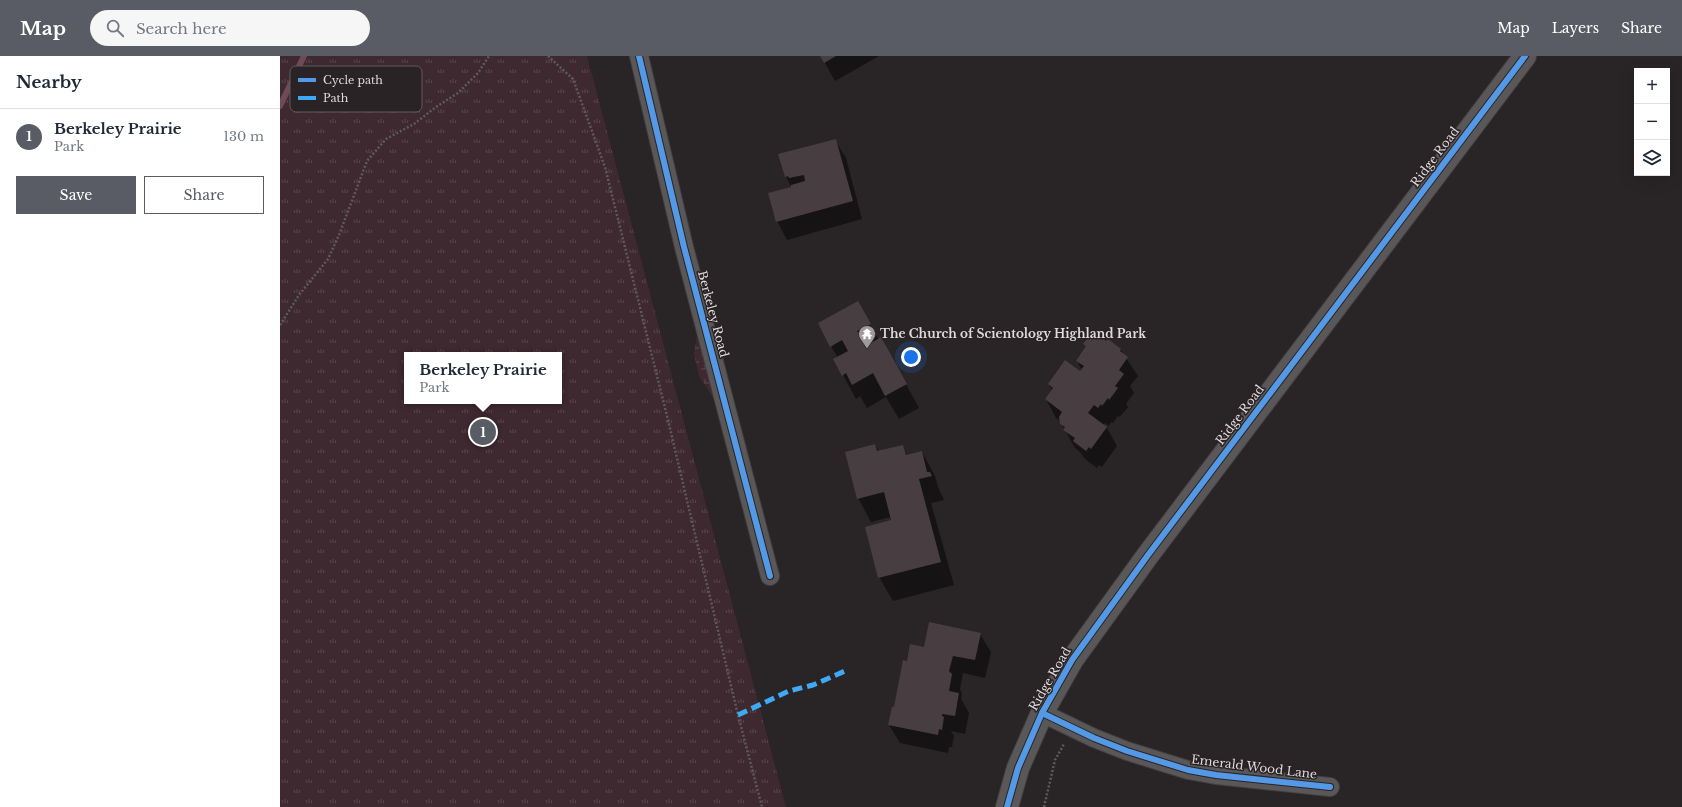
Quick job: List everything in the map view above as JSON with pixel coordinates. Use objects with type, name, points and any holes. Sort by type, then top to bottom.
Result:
[{"type":"street","name":"Berkeley Road","points":[[639,56],[684,247],[770,576]]},
{"type":"street","name":"Ridge Road","points":[[1007,807],[1018,768],[1042,713],[1072,660],[1148,555],[1525,56]]},
{"type":"street","name":"Emerald Wood Lane","points":[[1042,713],[1127,752],[1188,770],[1216,775],[1330,787]]},
{"type":"path","points":[[280,325],[299,295],[328,259],[339,235],[367,161],[386,139],[414,124],[436,107],[458,93],[478,73],[489,56]]},
{"type":"path","points":[[548,56],[573,79],[605,167],[667,416],[736,708],[762,807]]},
{"type":"path","points":[[1044,807],[1055,760],[1073,728]]},
{"type":"green space","points":[[280,56],[587,56],[786,807],[280,807]]},
{"type":"green space","points":[[699,323],[720,408],[699,376],[694,354]]},
{"type":"building","points":[[820,56],[836,56],[824,63]]},
{"type":"building","points":[[836,139],[853,201],[776,222],[768,193],[791,187],[791,185],[805,181],[804,175],[789,178],[788,176],[785,177],[778,154]]},
{"type":"building","name":"The Church of Scientology Highland Park","points":[[858,301],[871,324],[857,331],[866,346],[881,337],[907,384],[885,396],[873,373],[852,385],[846,373],[842,376],[833,359],[848,351],[842,340],[830,347],[818,323]]},
{"type":"building","points":[[1093,331],[1106,341],[1108,339],[1121,349],[1120,351],[1128,357],[1119,370],[1124,374],[1115,386],[1118,388],[1109,400],[1108,398],[1102,406],[1101,404],[1098,408],[1094,405],[1088,413],[1107,427],[1091,449],[1089,447],[1086,451],[1073,441],[1075,438],[1063,430],[1065,427],[1060,424],[1059,417],[1062,412],[1045,399],[1053,388],[1048,384],[1065,360],[1080,371],[1084,366],[1076,361],[1086,346],[1083,344]]},
{"type":"building","points":[[875,444],[877,451],[903,445],[906,455],[922,451],[927,472],[930,472],[932,476],[919,479],[941,562],[878,578],[865,527],[891,520],[884,492],[857,499],[845,452]]},
{"type":"building","points":[[929,622],[981,633],[975,660],[953,656],[949,671],[952,674],[949,691],[959,693],[955,716],[942,714],[944,717],[942,730],[939,729],[938,735],[888,725],[892,707],[894,707],[903,660],[907,661],[910,644],[924,647]]},
{"type":"waterway","points":[[299,66],[304,56]]},
{"type":"waterway","points":[[280,106],[290,85]]},
{"type":"marked path","points":[[738,715],[789,691],[813,685],[845,671]]},
{"type":"cycle path","points":[[639,56],[684,247],[770,576]]},
{"type":"cycle path","points":[[1007,807],[1018,768],[1042,713],[1072,660],[1148,555],[1525,56]]},
{"type":"cycle path","points":[[1042,713],[1094,738],[1127,751],[1188,770],[1216,775],[1330,787]]},
{"type":"place","name":"The Church of Scientology Highland Park","points":[[867,349]]},
{"type":"place","name":"Berkeley Prairie","points":[[483,432]]}]
